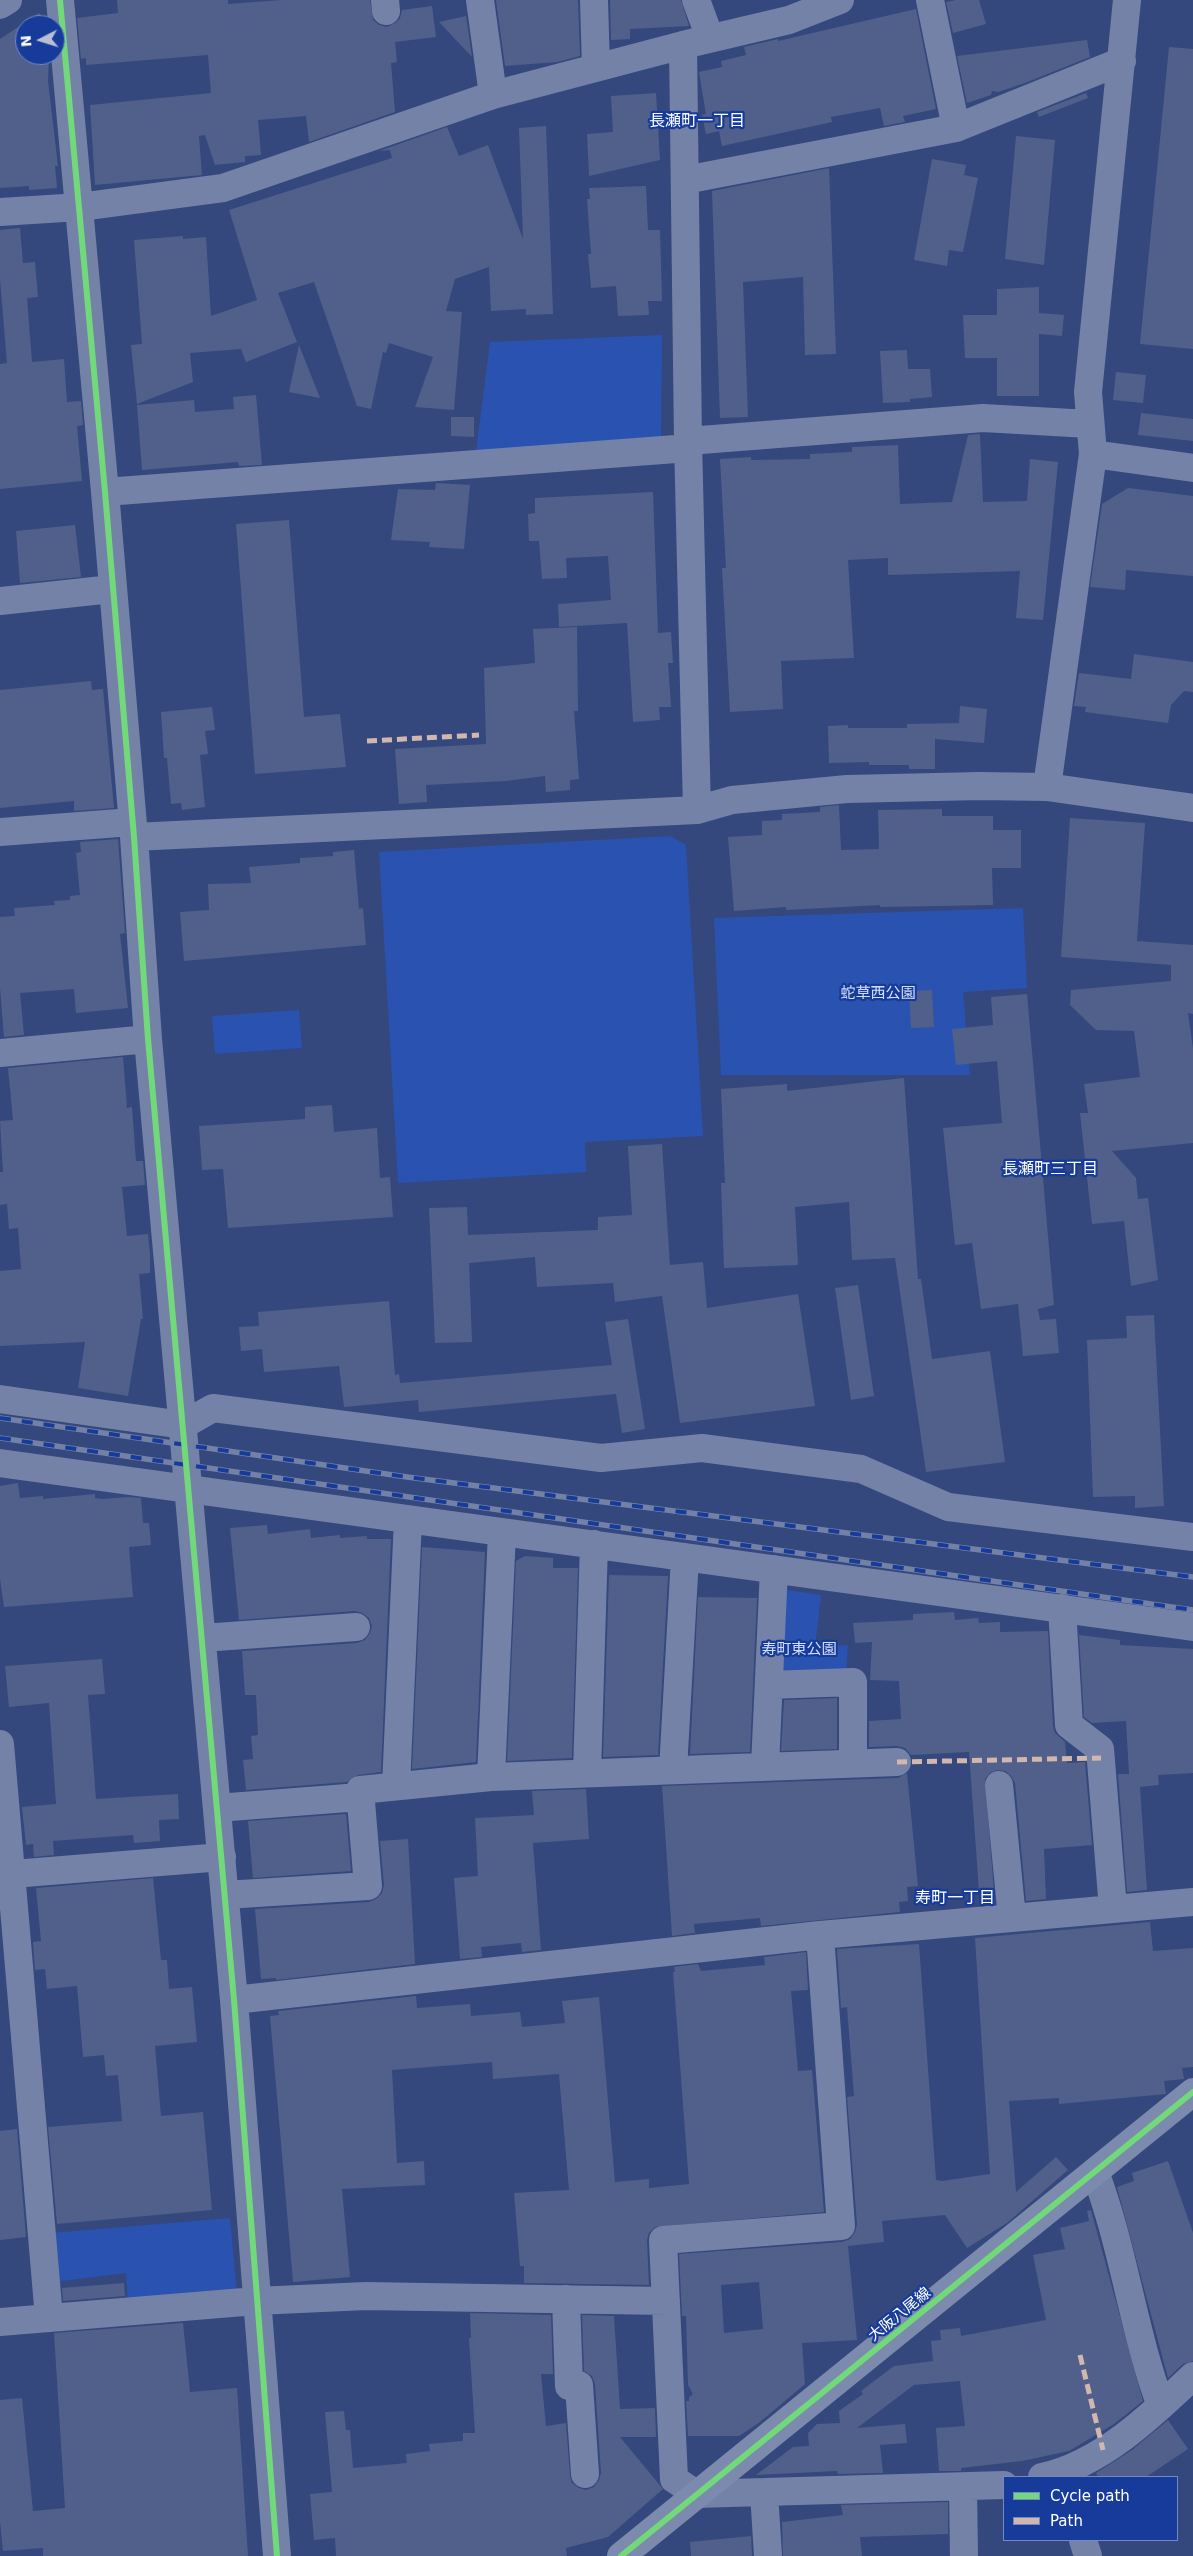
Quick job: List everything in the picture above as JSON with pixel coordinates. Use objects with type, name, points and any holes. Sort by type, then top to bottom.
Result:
[{"type":"main road","name":"大阪八尾線","points":[[621,2556],[1193,2092]]},
{"type":"street","points":[[0,5],[8,0]]},
{"type":"street","points":[[60,0],[105,492],[133,829],[148,1039],[222,1857],[277,2556]]},
{"type":"street","points":[[480,0],[494,95]]},
{"type":"street","points":[[594,0],[596,68]]},
{"type":"street","points":[[696,0],[710,38]]},
{"type":"street","points":[[0,212],[80,207],[223,188],[494,95],[710,38],[789,20],[840,0]]},
{"type":"street","points":[[930,0],[956,128]]},
{"type":"street","points":[[1047,787],[1092,454],[1088,392],[1127,0]]},
{"type":"street","points":[[683,45],[688,444],[697,810]]},
{"type":"street","points":[[685,180],[956,128],[1122,61]]},
{"type":"street","points":[[105,492],[982,418],[1089,424]]},
{"type":"street","points":[[1092,454],[1193,468]]},
{"type":"street","points":[[0,601],[112,589]]},
{"type":"street","points":[[0,832],[697,810],[732,800],[847,789],[980,786],[1047,787],[1193,808]]},
{"type":"street","points":[[0,1053],[148,1039]]},
{"type":"street","points":[[0,1400],[183,1425],[214,1408],[601,1458],[702,1448],[861,1469],[948,1507],[1193,1537]]},
{"type":"street","points":[[0,1464],[1193,1626]]},
{"type":"street","points":[[396,1786],[408,1519]]},
{"type":"street","points":[[491,1777],[502,1532]]},
{"type":"street","points":[[587,1773],[594,1544]]},
{"type":"street","points":[[673,1770],[685,1557]]},
{"type":"street","points":[[765,1766],[774,1569]]},
{"type":"street","points":[[1062,1608],[1069,1725],[1100,1749],[1112,1909]]},
{"type":"street","points":[[202,1638],[356,1627]]},
{"type":"street","points":[[769,1685],[853,1682],[853,1762]]},
{"type":"street","points":[[0,1744],[6,1874],[48,2318]]},
{"type":"street","points":[[225,1894],[368,1886],[360,1790],[491,1777],[853,1762],[897,1762]]},
{"type":"street","points":[[999,1785],[1012,1918]]},
{"type":"street","points":[[217,1808],[360,1797]]},
{"type":"street","points":[[6,1874],[222,1857]]},
{"type":"street","points":[[234,2000],[820,1935],[1193,1902]]},
{"type":"street","points":[[820,1935],[841,2226],[664,2240],[674,2479],[696,2494],[963,2488],[1003,2485]]},
{"type":"street","points":[[1096,2172],[1114,2224],[1143,2352],[1161,2406]]},
{"type":"street","points":[[0,2322],[256,2301],[366,2296],[666,2301]]},
{"type":"street","points":[[566,2299],[569,2386],[579,2385],[585,2474]]},
{"type":"street","points":[[1056,2476],[1103,2450],[1161,2406],[1193,2376]]},
{"type":"street","points":[[963,2488],[964,2556]]},
{"type":"street","points":[[764,2492],[768,2556]]},
{"type":"street","points":[[1083,2541],[1088,2556]]},
{"type":"green space","points":[[662,335],[661,438],[476,452],[490,342]]},
{"type":"green space","points":[[670,836],[686,845],[703,1136],[585,1142],[586,1172],[398,1183],[379,852]]},
{"type":"green space","name":"蛇草西公園","points":[[1023,908],[1027,988],[963,992],[970,1075],[721,1075],[714,918]]},
{"type":"green space","points":[[299,1010],[302,1048],[215,1054],[212,1016]]},
{"type":"green space","name":"寿町東公園","points":[[781,1589],[821,1595],[816,1638],[820,1647],[848,1645],[846,1670],[782,1671]]},
{"type":"green space","points":[[230,2218],[237,2294],[128,2304],[126,2273],[53,2282],[51,2233]]},
{"type":"building","points":[[117,0],[228,0],[228,4],[281,0],[370,0],[373,20],[379,25],[387,27],[400,18],[402,10],[432,6],[436,37],[395,42],[397,62],[391,63],[395,112],[309,142],[306,116],[258,120],[261,155],[245,156],[245,162],[215,165],[205,135],[199,136],[202,175],[95,185],[90,105],[211,93],[208,55],[86,65],[86,58],[81,59],[77,18],[118,13]]},
{"type":"building","points":[[496,0],[578,0],[580,56],[557,62],[505,66]]},
{"type":"building","points":[[610,0],[681,0],[689,26],[630,29],[630,39],[611,40]]},
{"type":"building","points":[[979,0],[986,24],[953,33],[946,2]]},
{"type":"building","points":[[916,9],[936,109],[903,116],[905,122],[884,126],[880,108],[831,117],[832,122],[722,146],[719,131],[706,134],[702,115],[706,114],[699,72],[722,67],[721,61],[746,55],[744,47]]},
{"type":"building","points":[[466,16],[472,57],[439,22]]},
{"type":"building","points":[[15,29],[15,65],[49,65],[48,81],[58,166],[55,166],[57,188],[29,190],[29,186],[0,188],[0,39]]},
{"type":"building","points":[[1087,40],[1090,57],[1025,83],[998,92],[992,91],[991,95],[967,103],[957,56]]},
{"type":"building","points":[[1169,47],[1193,49],[1193,349],[1140,344]]},
{"type":"building","points":[[656,93],[660,160],[589,176],[587,134],[613,132],[611,96]]},
{"type":"building","points":[[1086,93],[1088,98],[1039,117],[1037,112]]},
{"type":"building","points":[[546,126],[553,314],[526,315],[526,309],[491,311],[489,267],[455,279],[446,311],[462,312],[454,410],[415,407],[433,357],[389,343],[386,353],[383,352],[371,409],[357,406],[314,282],[278,293],[297,342],[246,362],[241,349],[190,353],[193,382],[137,404],[131,345],[142,344],[134,240],[183,236],[183,239],[206,237],[211,316],[257,300],[229,210],[392,158],[390,150],[379,151],[447,127],[459,156],[488,145],[523,239],[519,128]]},
{"type":"building","points":[[1016,136],[1055,140],[1044,265],[1005,259]]},
{"type":"building","points":[[932,159],[966,165],[964,175],[978,178],[963,252],[949,250],[947,266],[914,260]]},
{"type":"building","points":[[829,168],[836,354],[805,355],[803,277],[743,282],[748,417],[720,418],[712,191]]},
{"type":"building","points":[[646,186],[648,230],[660,230],[662,301],[648,301],[649,315],[618,316],[616,286],[591,288],[588,254],[591,254],[587,199],[590,199],[589,188]]},
{"type":"building","points":[[20,228],[23,263],[35,262],[38,297],[27,298],[32,362],[64,359],[67,402],[81,401],[83,425],[77,426],[82,481],[0,489],[0,364],[7,363],[0,279],[0,230]]},
{"type":"building","points":[[1039,287],[1039,313],[1064,315],[1062,336],[1039,334],[1039,396],[997,396],[997,358],[965,358],[963,315],[997,315],[997,289]]},
{"type":"building","points":[[299,345],[320,398],[289,392]]},
{"type":"building","points":[[907,350],[908,369],[930,369],[932,397],[910,399],[910,402],[883,403],[880,351]]},
{"type":"building","points":[[1116,372],[1146,375],[1143,403],[1113,400]]},
{"type":"building","points":[[256,395],[262,465],[239,466],[238,462],[142,470],[137,405],[194,400],[195,412],[234,409],[233,397]]},
{"type":"building","points":[[1141,413],[1193,419],[1193,441],[1138,435]]},
{"type":"building","points":[[451,417],[474,417],[474,437],[451,436]]},
{"type":"building","points":[[980,434],[983,502],[1027,501],[1030,459],[1058,462],[1043,620],[1016,618],[1020,571],[888,575],[888,558],[848,560],[854,658],[781,661],[783,709],[730,712],[722,568],[726,568],[720,459],[751,457],[751,460],[810,459],[810,454],[852,452],[852,447],[898,445],[900,504],[952,502],[968,435]]},
{"type":"building","points":[[436,483],[470,485],[464,549],[429,547],[430,542],[391,540],[398,489],[435,490]]},
{"type":"building","points":[[1128,488],[1193,496],[1193,576],[1126,570],[1125,590],[1090,587],[1102,504]]},
{"type":"building","points":[[653,492],[658,633],[671,632],[673,663],[668,663],[671,707],[659,707],[660,720],[633,722],[627,623],[559,627],[558,604],[611,600],[608,556],[566,558],[567,578],[542,579],[539,541],[529,541],[528,514],[535,513],[535,498]]},
{"type":"building","points":[[289,520],[304,717],[340,714],[346,767],[255,774],[236,524]]},
{"type":"building","points":[[75,525],[81,577],[20,583],[16,531]]},
{"type":"building","points":[[577,627],[578,711],[574,711],[579,779],[570,780],[570,790],[546,792],[545,776],[506,781],[426,785],[427,802],[399,804],[395,749],[486,744],[484,668],[535,663],[533,629]]},
{"type":"building","points":[[1134,654],[1193,662],[1193,692],[1184,691],[1171,705],[1168,723],[1085,712],[1086,707],[1074,706],[1079,673],[1131,679]]},
{"type":"building","points":[[91,681],[92,690],[103,689],[114,808],[74,811],[74,801],[0,808],[0,690]]},
{"type":"building","points":[[960,706],[987,709],[984,743],[935,739],[935,769],[909,769],[909,765],[869,765],[869,762],[829,763],[828,726],[848,725],[848,728],[907,728],[907,724],[959,723]]},
{"type":"building","points":[[212,707],[215,730],[205,731],[208,754],[200,755],[205,807],[182,810],[181,803],[171,804],[167,758],[164,758],[161,712]]},
{"type":"building","points":[[839,805],[841,850],[879,849],[878,810],[942,809],[942,816],[993,816],[993,830],[1021,830],[1021,868],[992,868],[993,905],[880,907],[880,905],[786,910],[786,907],[734,911],[728,837],[762,835],[762,821],[782,820],[782,814],[820,812],[820,807]]},
{"type":"building","points":[[1070,818],[1145,823],[1137,941],[1193,945],[1193,1014],[1188,1013],[1193,1049],[1193,1143],[1112,1151],[1136,1178],[1138,1199],[1148,1198],[1158,1280],[1131,1286],[1124,1221],[1092,1224],[1080,1113],[1088,1113],[1084,1084],[1140,1077],[1134,1031],[1096,1030],[1070,1005],[1071,990],[1171,981],[1171,965],[1061,957]]},
{"type":"building","points":[[118,839],[125,933],[120,934],[128,1008],[76,1013],[74,989],[20,993],[24,1035],[4,1037],[0,988],[0,917],[15,916],[14,908],[55,905],[54,901],[70,900],[70,896],[80,895],[76,853],[81,852],[80,842]]},
{"type":"building","points":[[354,850],[359,909],[363,908],[366,945],[184,961],[180,912],[209,910],[208,884],[251,883],[249,867],[300,863],[300,858],[333,856],[333,852]]},
{"type":"building","points":[[932,990],[934,1027],[911,1028],[909,991]]},
{"type":"building","points":[[1027,994],[1054,1305],[1038,1309],[1040,1320],[1056,1319],[1059,1353],[1023,1356],[1018,1304],[981,1309],[972,1243],[955,1245],[943,1128],[1002,1123],[997,1061],[956,1065],[952,1029],[993,1025],[991,997]]},
{"type":"building","points":[[123,1057],[127,1108],[132,1107],[136,1161],[143,1161],[145,1185],[122,1187],[127,1236],[148,1234],[150,1254],[150,1273],[139,1274],[143,1319],[141,1319],[128,1396],[78,1388],[85,1342],[0,1346],[0,1271],[21,1269],[18,1228],[9,1229],[7,1204],[0,1205],[0,1172],[3,1172],[0,1121],[13,1120],[8,1068]]},
{"type":"building","points":[[904,1078],[918,1279],[921,1279],[932,1359],[990,1351],[1005,1462],[926,1472],[895,1258],[852,1260],[849,1202],[795,1207],[798,1265],[724,1268],[721,1183],[725,1183],[721,1089],[787,1084],[787,1091]]},
{"type":"building","points":[[332,1105],[334,1132],[377,1128],[380,1178],[390,1177],[393,1217],[228,1228],[223,1169],[202,1170],[199,1126],[305,1119],[305,1107]]},
{"type":"building","points":[[662,1144],[670,1265],[703,1262],[707,1308],[798,1294],[815,1406],[680,1423],[662,1296],[615,1302],[613,1283],[537,1287],[535,1257],[469,1263],[472,1342],[435,1343],[429,1208],[467,1207],[468,1235],[598,1230],[598,1217],[632,1215],[628,1146]]},
{"type":"building","points":[[858,1285],[874,1396],[851,1400],[835,1288]]},
{"type":"building","points":[[389,1301],[395,1375],[399,1374],[400,1383],[612,1365],[605,1322],[628,1319],[645,1429],[622,1433],[616,1394],[419,1412],[418,1400],[344,1407],[339,1366],[264,1372],[262,1349],[241,1351],[239,1327],[259,1326],[258,1312]]},
{"type":"building","points":[[1154,1315],[1164,1506],[1135,1508],[1135,1496],[1093,1497],[1087,1340],[1127,1338],[1126,1316]]},
{"type":"building","points":[[18,1483],[20,1498],[43,1496],[43,1499],[95,1494],[95,1498],[102,1499],[141,1498],[143,1523],[149,1523],[151,1545],[129,1547],[133,1597],[4,1607],[0,1579],[0,1486]]},
{"type":"building","points":[[267,1525],[268,1534],[310,1529],[311,1538],[340,1535],[340,1538],[367,1536],[367,1539],[391,1539],[381,1772],[358,1775],[347,1782],[246,1790],[243,1760],[253,1759],[251,1736],[258,1735],[256,1695],[245,1695],[242,1651],[357,1643],[365,1640],[372,1626],[369,1618],[355,1611],[239,1620],[230,1528]]},
{"type":"building","points":[[422,1547],[485,1552],[476,1762],[412,1769]]},
{"type":"building","points":[[525,1556],[553,1558],[553,1568],[578,1568],[572,1758],[507,1761],[516,1561]]},
{"type":"building","points":[[609,1575],[668,1576],[658,1755],[603,1757]]},
{"type":"building","points":[[698,1597],[757,1598],[750,1752],[690,1754]]},
{"type":"building","points":[[954,1612],[955,1620],[978,1618],[979,1623],[1000,1622],[1000,1632],[1048,1631],[1053,1726],[1055,1733],[1065,1742],[1067,1763],[1085,1762],[1092,1845],[1044,1849],[1046,1899],[1026,1901],[1015,1783],[1011,1776],[1005,1771],[997,1770],[990,1773],[985,1779],[995,1904],[980,1905],[969,1752],[911,1755],[905,1748],[897,1746],[869,1747],[869,1721],[901,1719],[899,1681],[870,1680],[872,1642],[855,1643],[853,1623],[913,1620],[913,1614]]},
{"type":"building","points":[[1079,1635],[1120,1640],[1120,1645],[1193,1649],[1193,1773],[1158,1775],[1159,1785],[1140,1787],[1147,1890],[1127,1892],[1118,1774],[1129,1774],[1126,1721],[1092,1723],[1084,1717]]},
{"type":"building","points":[[102,1659],[105,1694],[88,1695],[96,1799],[178,1794],[179,1819],[159,1820],[160,1841],[134,1843],[133,1835],[53,1841],[54,1855],[34,1857],[33,1844],[26,1845],[22,1807],[56,1804],[49,1703],[9,1707],[5,1666]]},
{"type":"building","points":[[837,1698],[837,1749],[781,1751],[784,1700]]},
{"type":"building","points":[[907,1773],[918,1886],[907,1887],[908,1901],[899,1902],[900,1912],[761,1926],[760,1918],[694,1924],[695,1933],[672,1936],[662,1786],[898,1778]]},
{"type":"building","points":[[586,1789],[589,1839],[533,1843],[541,1950],[522,1952],[521,1943],[481,1947],[482,1957],[460,1959],[454,1878],[478,1876],[475,1818],[534,1815],[532,1791]]},
{"type":"building","points":[[346,1814],[351,1871],[253,1878],[248,1821]]},
{"type":"building","points":[[408,1839],[415,1964],[276,1980],[276,1978],[261,1979],[255,1909],[369,1902],[376,1899],[382,1893],[384,1885],[380,1841]]},
{"type":"building","points":[[153,1878],[161,1960],[167,1960],[169,1989],[192,1987],[197,2042],[155,2046],[161,2116],[203,2112],[212,2210],[57,2224],[48,2127],[122,2121],[118,2075],[106,2076],[104,2055],[83,2057],[77,1986],[47,1989],[45,1969],[35,1970],[33,1942],[41,1941],[36,1888]]},
{"type":"building","points":[[1150,1922],[1153,1951],[1193,1948],[1193,2067],[1182,2068],[1184,2079],[1164,2081],[1166,2094],[1059,2104],[1059,2098],[1009,2101],[1016,2192],[1056,2157],[1068,2170],[1007,2223],[967,2248],[945,2215],[882,2221],[884,2242],[848,2246],[857,2340],[802,2343],[805,2384],[760,2422],[739,2436],[688,2436],[686,2401],[689,2401],[689,2397],[693,2394],[688,2385],[686,2316],[682,2316],[679,2254],[842,2242],[850,2239],[855,2232],[857,2225],[847,2097],[854,2096],[847,2007],[841,2008],[837,1949],[919,1944],[936,2180],[942,2181],[990,2174],[975,1938]],"holes":[[[759,2282],[763,2329],[724,2333],[721,2285]]]},
{"type":"building","points":[[806,1952],[808,1990],[791,1991],[798,2071],[812,2070],[824,2212],[655,2227],[649,2233],[647,2240],[649,2285],[524,2283],[524,2266],[520,2266],[514,2193],[569,2190],[559,2074],[493,2079],[492,2062],[392,2070],[397,2163],[424,2161],[425,2185],[342,2189],[350,2277],[293,2282],[270,2016],[279,2015],[278,2011],[416,1996],[417,2008],[470,2004],[471,2016],[520,2012],[522,2027],[565,2023],[562,2001],[599,1997],[615,2182],[649,2179],[649,2188],[689,2184],[674,1967],[698,1964],[701,1971],[765,1965],[764,1957]]},
{"type":"building","points":[[17,2129],[26,2237],[0,2240],[0,2131]]},
{"type":"building","points":[[1168,2161],[1193,2233],[1193,2361],[1183,2364],[1168,2378],[1117,2187],[1134,2181],[1132,2173]]},
{"type":"building","points":[[1091,2210],[1143,2401],[1114,2424],[1069,2451],[1022,2461],[961,2468],[961,2471],[939,2471],[936,2428],[965,2426],[960,2381],[914,2385],[857,2428],[905,2424],[907,2443],[880,2445],[883,2473],[838,2474],[837,2471],[756,2475],[793,2447],[809,2446],[808,2433],[817,2424],[840,2423],[839,2411],[863,2394],[861,2391],[894,2366],[933,2361],[931,2341],[941,2340],[940,2330],[960,2328],[961,2336],[1046,2320],[1033,2255],[1065,2249],[1060,2228],[1089,2221],[1087,2211]]},
{"type":"building","points":[[124,2283],[125,2296],[63,2301],[62,2288]]},
{"type":"building","points":[[470,2313],[551,2315],[553,2374],[541,2374],[546,2426],[566,2423],[572,2483],[586,2490],[594,2487],[601,2473],[595,2384],[592,2376],[584,2371],[582,2315],[614,2316],[620,2409],[655,2408],[656,2437],[620,2437],[663,2489],[608,2537],[566,2548],[567,2556],[336,2556],[335,2538],[314,2540],[310,2494],[332,2492],[325,2412],[344,2411],[346,2430],[350,2430],[353,2468],[407,2463],[406,2454],[430,2451],[429,2444],[463,2441],[463,2433],[475,2433],[469,2338],[471,2338]]},
{"type":"building","points":[[183,2323],[190,2392],[237,2388],[248,2556],[43,2556],[43,2548],[3,2551],[0,2521],[0,2400],[22,2398],[33,2511],[65,2508],[54,2333]]},
{"type":"building","points":[[1168,2420],[1188,2449],[1148,2476],[1098,2476],[1096,2473],[1132,2450]]},
{"type":"building","points":[[948,2502],[948,2534],[860,2537],[862,2556],[783,2556],[782,2522],[843,2515],[841,2505]]},
{"type":"building","points":[[751,2536],[752,2556],[691,2556],[690,2542]]},
{"type":"railway","points":[[0,1418],[407,1477],[1193,1577]]},
{"type":"railway","points":[[0,1438],[1193,1610]]},
{"type":"marked path","points":[[367,741],[479,735]]},
{"type":"marked path","points":[[897,1762],[1101,1758]]},
{"type":"marked path","points":[[1080,2355],[1103,2450]]},
{"type":"cycle path","points":[[60,0],[105,492],[134,837],[148,1039],[234,2000],[277,2556]]},
{"type":"cycle path","points":[[621,2556],[1193,2092]]},
{"type":"district","name":"長瀬町一丁目","points":[[697,122]]},
{"type":"district","name":"長瀬町三丁目","points":[[1050,1170]]},
{"type":"district","name":"寿町一丁目","points":[[955,1899]]}]
